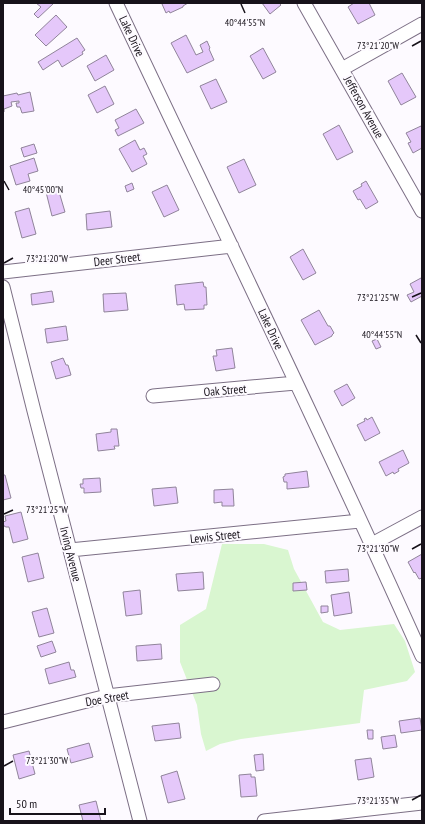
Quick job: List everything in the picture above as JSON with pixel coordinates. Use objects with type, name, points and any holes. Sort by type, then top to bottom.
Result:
[{"type":"street","name":"Lake Drive","points":[[116,3],[372,544],[422,656]]},
{"type":"street","name":"Jefferson Avenue","points":[[304,3],[342,69],[417,191],[422,211]]},
{"type":"street","points":[[342,69],[422,24]]},
{"type":"street","name":"Deer Street","points":[[3,272],[232,246]]},
{"type":"street","name":"Irving Avenue","points":[[3,287],[140,821]]},
{"type":"street","name":"Oak Street","points":[[153,396],[296,383]]},
{"type":"street","points":[[372,544],[422,517]]},
{"type":"street","name":"Lewis Street","points":[[70,550],[360,521]]},
{"type":"street","name":"Doe Street","points":[[3,722],[107,696],[213,684]]},
{"type":"street","points":[[264,821],[422,803]]},
{"type":"green space","points":[[222,544],[264,544],[288,550],[294,569],[323,622],[340,630],[394,624],[405,641],[415,672],[407,681],[364,690],[360,723],[241,739],[220,744],[206,751],[201,734],[197,705],[180,662],[180,625],[206,609]]},
{"type":"building","points":[[36,3],[54,3],[38,18],[34,14],[41,7]]},
{"type":"building","points":[[188,3],[170,13],[169,11],[166,13],[162,4]]},
{"type":"building","points":[[262,3],[279,3],[281,5],[270,14]]},
{"type":"building","points":[[354,3],[369,3],[375,15],[358,24],[348,7]]},
{"type":"building","points":[[56,15],[67,27],[46,46],[35,35]]},
{"type":"building","points":[[186,35],[196,55],[203,52],[200,45],[207,41],[214,60],[187,73],[171,43]]},
{"type":"building","points":[[77,38],[85,50],[82,52],[83,54],[62,67],[58,60],[43,70],[38,62]]},
{"type":"building","points":[[263,48],[276,72],[263,79],[250,56]]},
{"type":"building","points":[[106,55],[114,70],[95,81],[87,66]]},
{"type":"building","points":[[402,73],[416,97],[401,105],[388,81]]},
{"type":"building","points":[[216,79],[227,102],[211,109],[200,86]]},
{"type":"building","points":[[105,86],[114,104],[97,113],[88,95]]},
{"type":"building","points":[[30,92],[34,111],[22,113],[20,107],[17,107],[16,103],[19,103],[19,101],[11,102],[12,106],[4,109],[3,112],[3,96],[17,93],[18,95]]},
{"type":"building","points":[[136,109],[144,123],[118,136],[115,130],[119,128],[115,120]]},
{"type":"building","points":[[339,125],[353,152],[337,160],[323,134]]},
{"type":"building","points":[[421,126],[422,148],[413,153],[408,143],[411,142],[406,133]]},
{"type":"building","points":[[135,140],[140,150],[144,148],[147,154],[143,156],[147,164],[132,172],[119,149]]},
{"type":"building","points":[[34,144],[37,153],[24,157],[21,148]]},
{"type":"building","points":[[34,158],[38,171],[28,174],[30,181],[16,185],[10,166]]},
{"type":"building","points":[[244,159],[256,185],[239,193],[227,167]]},
{"type":"building","points":[[366,181],[378,202],[366,209],[360,199],[358,200],[353,191],[362,186],[361,184]]},
{"type":"building","points":[[132,183],[134,189],[127,192],[125,186]]},
{"type":"building","points":[[57,185],[65,212],[52,216],[45,188]]},
{"type":"building","points":[[167,185],[179,210],[164,217],[152,192]]},
{"type":"building","points":[[29,208],[36,234],[22,238],[15,212]]},
{"type":"building","points":[[110,211],[112,227],[87,230],[86,214]]},
{"type":"building","points":[[303,249],[316,273],[303,280],[290,257]]},
{"type":"building","points":[[421,278],[422,296],[411,302],[407,295],[414,292],[410,284]]},
{"type":"building","points":[[203,282],[204,287],[206,287],[207,305],[204,305],[204,309],[185,310],[184,304],[177,305],[175,285]]},
{"type":"building","points":[[52,291],[54,302],[32,305],[31,294]]},
{"type":"building","points":[[126,293],[128,310],[104,312],[103,294]]},
{"type":"building","points":[[319,310],[328,326],[330,326],[334,333],[332,336],[315,345],[301,320]]},
{"type":"building","points":[[66,326],[68,340],[47,343],[45,329]]},
{"type":"building","points":[[377,339],[381,347],[376,349],[372,341]]},
{"type":"building","points":[[232,348],[235,368],[216,371],[213,356],[217,356],[216,350]]},
{"type":"building","points":[[63,358],[66,365],[68,365],[71,375],[56,379],[51,362]]},
{"type":"building","points":[[347,384],[355,398],[342,406],[334,391]]},
{"type":"building","points":[[372,417],[380,433],[365,441],[357,425],[365,421],[364,419],[366,418],[367,420]]},
{"type":"building","points":[[111,429],[117,429],[119,446],[114,446],[115,449],[98,451],[96,434],[111,432]]},
{"type":"building","points":[[403,450],[409,463],[398,469],[399,471],[394,474],[393,472],[386,476],[379,462]]},
{"type":"building","points":[[307,471],[309,487],[287,489],[287,482],[284,482],[283,477],[285,474]]},
{"type":"building","points":[[3,475],[5,475],[11,498],[3,500]]},
{"type":"building","points":[[100,478],[101,492],[84,493],[84,488],[81,488],[80,484],[83,484],[83,479]]},
{"type":"building","points":[[176,487],[178,503],[154,506],[152,489]]},
{"type":"building","points":[[233,489],[234,506],[222,506],[222,502],[214,503],[214,490]]},
{"type":"building","points":[[21,512],[28,539],[13,543],[9,527],[4,526],[3,523],[6,521],[5,516]]},
{"type":"building","points":[[38,553],[44,578],[28,582],[22,557]]},
{"type":"building","points":[[422,554],[422,578],[419,579],[408,562]]},
{"type":"building","points":[[348,569],[349,581],[326,583],[325,571]]},
{"type":"building","points":[[203,572],[204,589],[178,591],[176,574]]},
{"type":"building","points":[[306,582],[307,590],[293,591],[293,583]]},
{"type":"building","points":[[140,590],[142,614],[126,616],[123,592]]},
{"type":"building","points":[[349,592],[352,613],[334,616],[331,595]]},
{"type":"building","points":[[321,606],[328,606],[328,612],[321,613]]},
{"type":"building","points":[[47,608],[54,633],[39,637],[32,612]]},
{"type":"building","points":[[52,641],[56,652],[41,657],[37,646]]},
{"type":"building","points":[[161,644],[162,659],[137,661],[136,646]]},
{"type":"building","points":[[69,662],[71,670],[74,670],[76,677],[49,684],[45,669]]},
{"type":"building","points":[[420,718],[422,730],[401,733],[399,721]]},
{"type":"building","points":[[179,723],[181,738],[155,741],[152,726]]},
{"type":"building","points":[[367,730],[373,730],[373,739],[368,739]]},
{"type":"building","points":[[395,735],[397,747],[383,749],[381,737]]},
{"type":"building","points":[[89,743],[93,757],[71,763],[67,749]]},
{"type":"building","points":[[29,751],[35,774],[19,779],[13,755]]},
{"type":"building","points":[[263,754],[264,770],[256,771],[254,755]]},
{"type":"building","points":[[371,758],[374,777],[358,780],[355,760]]},
{"type":"building","points":[[177,771],[185,799],[168,803],[161,776]]},
{"type":"building","points":[[251,774],[251,777],[255,777],[257,796],[241,797],[239,775]]},
{"type":"building","points":[[96,801],[101,821],[83,821],[79,805]]}]
